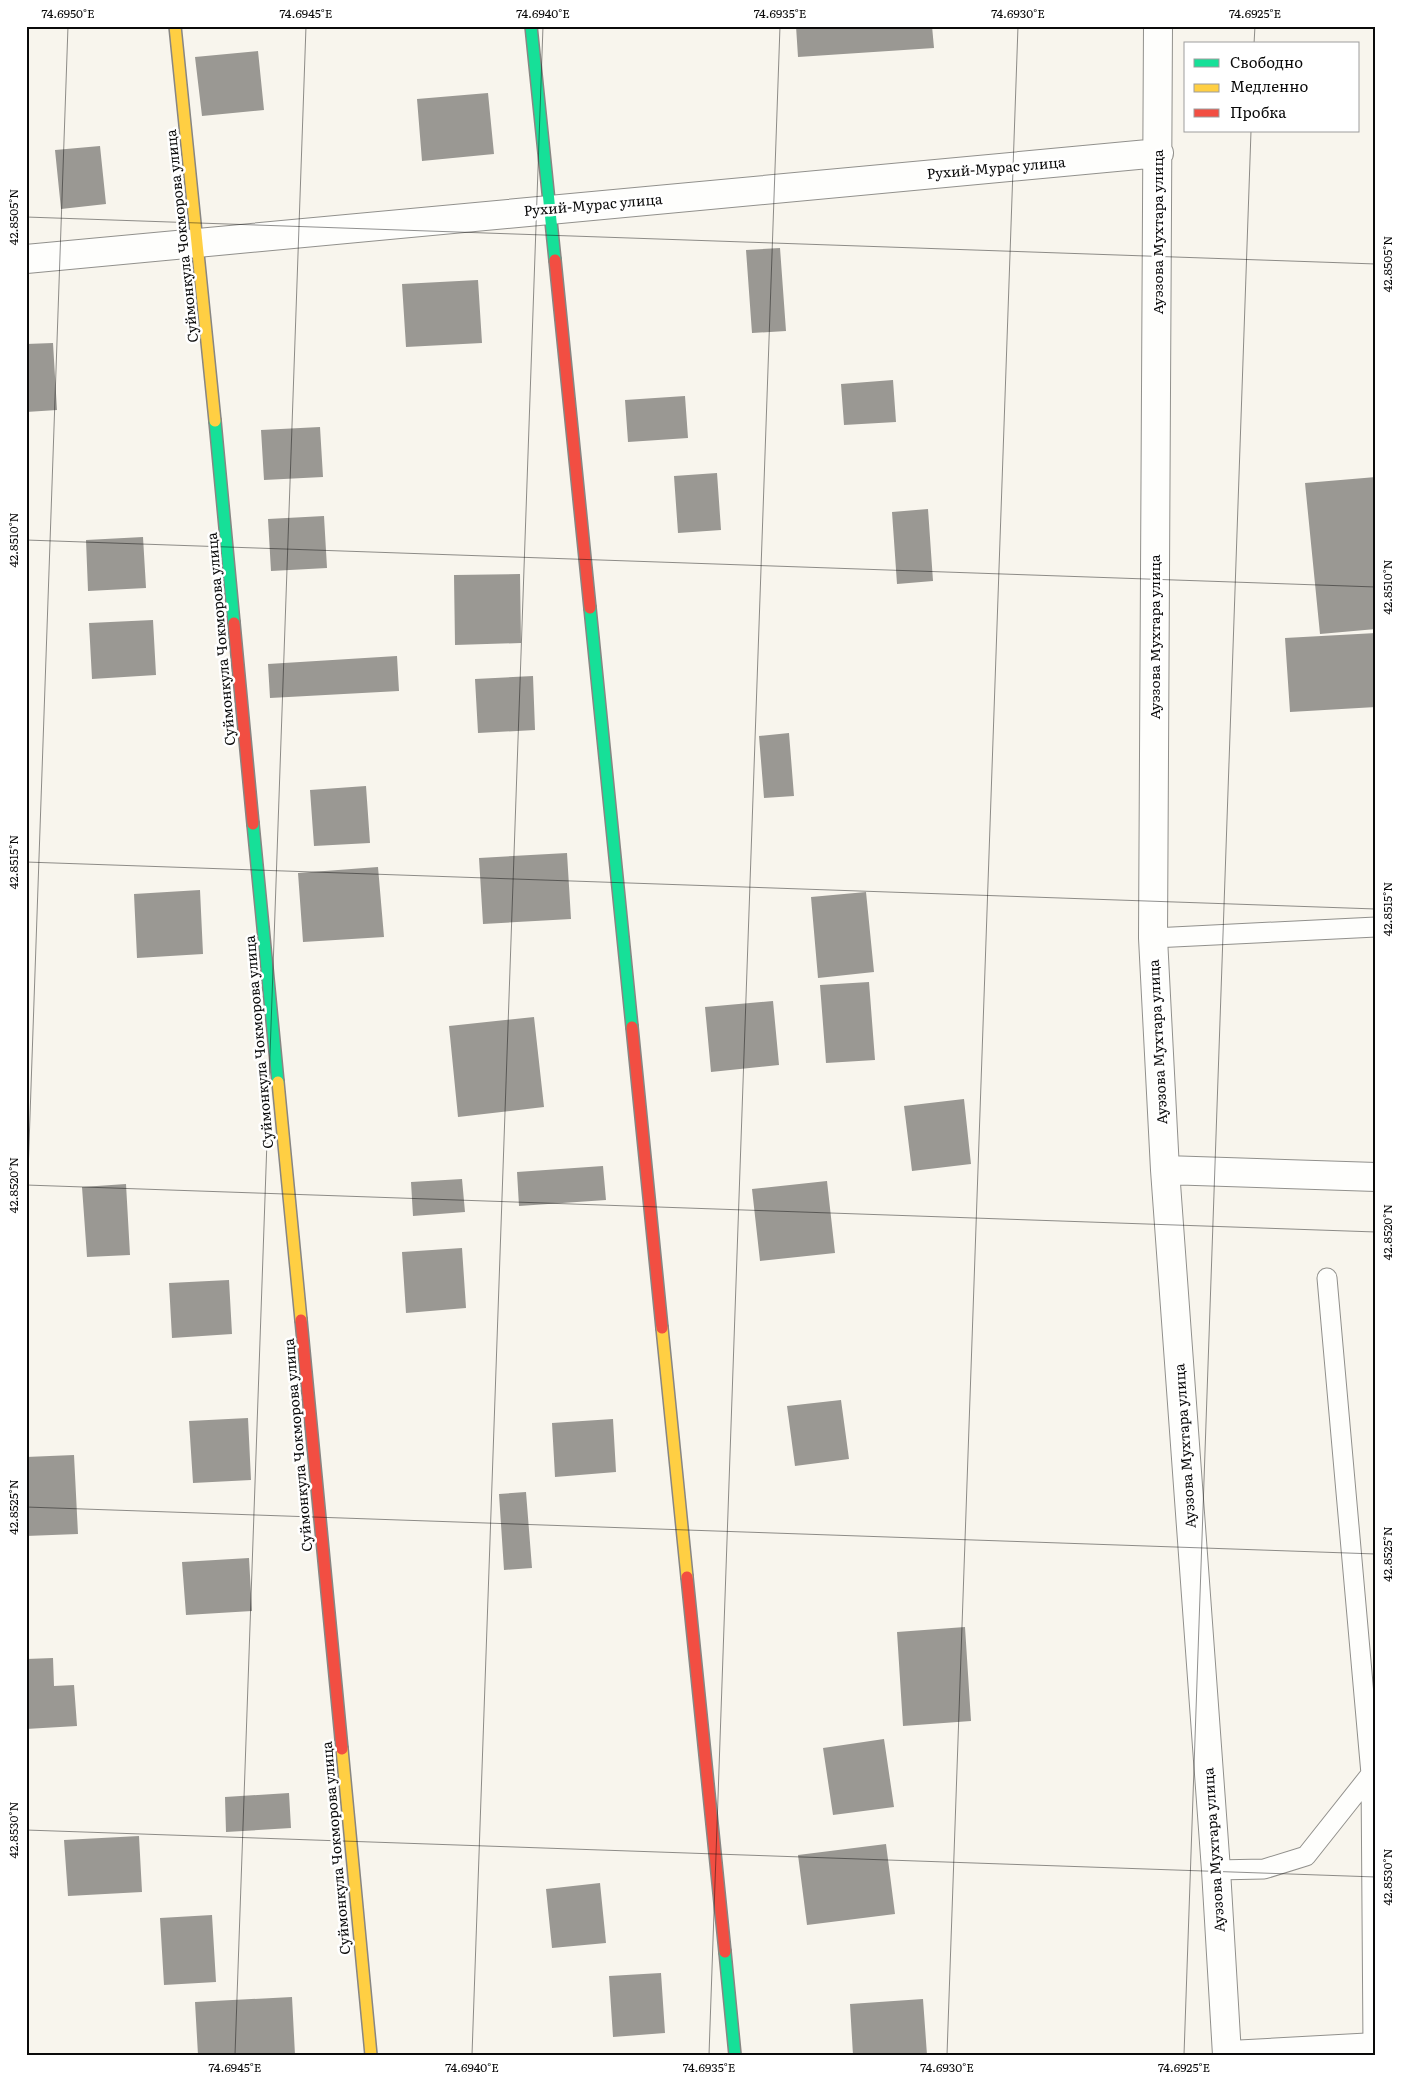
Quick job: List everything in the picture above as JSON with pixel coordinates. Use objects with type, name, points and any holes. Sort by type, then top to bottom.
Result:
[{"type":"street","name":"Суймонкула Чокморова улица","points":[[175,26],[198,243],[371,2055]]},
{"type":"street","points":[[531,26],[735,2055]]},
{"type":"street","name":"Ауэзова Мухтара улица","points":[[1158,26],[1159,153],[1153,938],[1165,1170],[1228,2055]]},
{"type":"street","name":"Рухий-Мурас улица","points":[[26,259],[1159,153]]},
{"type":"street","points":[[1165,1170],[1376,1177]]},
{"type":"street","points":[[1228,2055],[1374,2046]]},
{"type":"lane","points":[[1153,938],[1376,927]]},
{"type":"lane","points":[[1326,1278],[1371,1774],[1374,2046]]},
{"type":"lane","points":[[1216,1870],[1264,1868],[1306,1856],[1371,1774]]},
{"type":"building","points":[[796,26],[932,26],[934,48],[798,57]]},
{"type":"building","points":[[258,51],[264,110],[202,116],[195,57]]},
{"type":"building","points":[[488,93],[494,154],[422,161],[417,99]]},
{"type":"building","points":[[100,146],[106,204],[61,209],[55,150]]},
{"type":"building","points":[[780,248],[786,331],[752,333],[746,250]]},
{"type":"building","points":[[478,280],[482,343],[406,347],[402,284]]},
{"type":"building","points":[[53,343],[57,410],[26,412],[26,344]]},
{"type":"building","points":[[893,380],[896,422],[844,425],[841,384]]},
{"type":"building","points":[[685,396],[688,438],[628,442],[625,400]]},
{"type":"building","points":[[320,427],[323,477],[264,480],[261,430]]},
{"type":"building","points":[[717,473],[721,530],[678,533],[674,476]]},
{"type":"building","points":[[1376,477],[1376,629],[1320,634],[1305,483]]},
{"type":"building","points":[[928,509],[933,581],[897,584],[892,512]]},
{"type":"building","points":[[324,516],[327,568],[271,571],[268,519]]},
{"type":"building","points":[[143,537],[146,588],[88,591],[86,540]]},
{"type":"building","points":[[520,574],[521,643],[455,645],[454,575]]},
{"type":"building","points":[[153,620],[156,675],[92,679],[89,623]]},
{"type":"building","points":[[1376,633],[1376,707],[1290,712],[1285,638]]},
{"type":"building","points":[[397,656],[399,691],[270,698],[268,664]]},
{"type":"building","points":[[533,676],[535,730],[478,733],[475,679]]},
{"type":"building","points":[[789,733],[794,796],[764,798],[759,736]]},
{"type":"building","points":[[366,786],[370,843],[314,846],[310,790]]},
{"type":"building","points":[[567,853],[571,919],[483,924],[479,858]]},
{"type":"building","points":[[378,867],[384,937],[303,942],[298,873]]},
{"type":"building","points":[[200,890],[203,954],[137,958],[134,894]]},
{"type":"building","points":[[866,892],[874,972],[818,978],[811,897]]},
{"type":"building","points":[[869,982],[875,1060],[826,1063],[820,985]]},
{"type":"building","points":[[773,1001],[779,1065],[711,1072],[705,1007]]},
{"type":"building","points":[[534,1017],[544,1107],[458,1117],[449,1026]]},
{"type":"building","points":[[964,1099],[971,1164],[912,1171],[904,1106]]},
{"type":"building","points":[[603,1166],[606,1200],[519,1206],[517,1172]]},
{"type":"building","points":[[462,1179],[465,1212],[413,1216],[411,1182]]},
{"type":"building","points":[[827,1181],[835,1253],[760,1261],[752,1189]]},
{"type":"building","points":[[126,1184],[130,1255],[87,1257],[82,1187]]},
{"type":"building","points":[[462,1248],[466,1308],[406,1313],[402,1252]]},
{"type":"building","points":[[229,1280],[232,1334],[172,1338],[169,1283]]},
{"type":"building","points":[[841,1400],[849,1459],[795,1466],[787,1406]]},
{"type":"building","points":[[248,1418],[251,1480],[193,1483],[189,1421]]},
{"type":"building","points":[[613,1419],[616,1472],[555,1477],[552,1423]]},
{"type":"building","points":[[74,1455],[78,1534],[26,1536],[26,1457]]},
{"type":"building","points":[[526,1492],[532,1568],[504,1570],[499,1494]]},
{"type":"building","points":[[249,1558],[252,1611],[186,1615],[182,1562]]},
{"type":"building","points":[[965,1627],[971,1721],[903,1726],[897,1632]]},
{"type":"building","points":[[53,1658],[54,1686],[74,1685],[77,1726],[26,1729],[26,1659]]},
{"type":"building","points":[[884,1739],[894,1807],[833,1815],[823,1748]]},
{"type":"building","points":[[289,1793],[291,1828],[226,1832],[225,1797]]},
{"type":"building","points":[[139,1836],[142,1892],[68,1896],[64,1840]]},
{"type":"building","points":[[886,1844],[895,1914],[807,1925],[798,1855]]},
{"type":"building","points":[[600,1883],[606,1943],[552,1948],[546,1889]]},
{"type":"building","points":[[212,1915],[216,1982],[164,1985],[160,1918]]},
{"type":"building","points":[[661,1973],[665,2033],[613,2037],[609,1976]]},
{"type":"building","points":[[292,1997],[295,2055],[198,2055],[195,2002]]},
{"type":"building","points":[[923,1999],[927,2055],[853,2055],[850,2004]]},
{"type":"traffic: fast","points":[[531,26],[555,260]]},
{"type":"traffic: fast","points":[[215,421],[234,623]]},
{"type":"traffic: fast","points":[[590,608],[632,1027]]},
{"type":"traffic: fast","points":[[253,824],[278,1082]]},
{"type":"traffic: fast","points":[[725,1952],[735,2055]]},
{"type":"traffic: slow","points":[[175,26],[215,421]]},
{"type":"traffic: slow","points":[[278,1082],[301,1320]]},
{"type":"traffic: slow","points":[[662,1328],[687,1577]]},
{"type":"traffic: slow","points":[[342,1749],[371,2055]]},
{"type":"traffic: jam","points":[[555,260],[590,608]]},
{"type":"traffic: jam","points":[[234,623],[253,824]]},
{"type":"traffic: jam","points":[[632,1027],[662,1328]]},
{"type":"traffic: jam","points":[[301,1320],[342,1749]]},
{"type":"traffic: jam","points":[[687,1577],[725,1952]]}]
